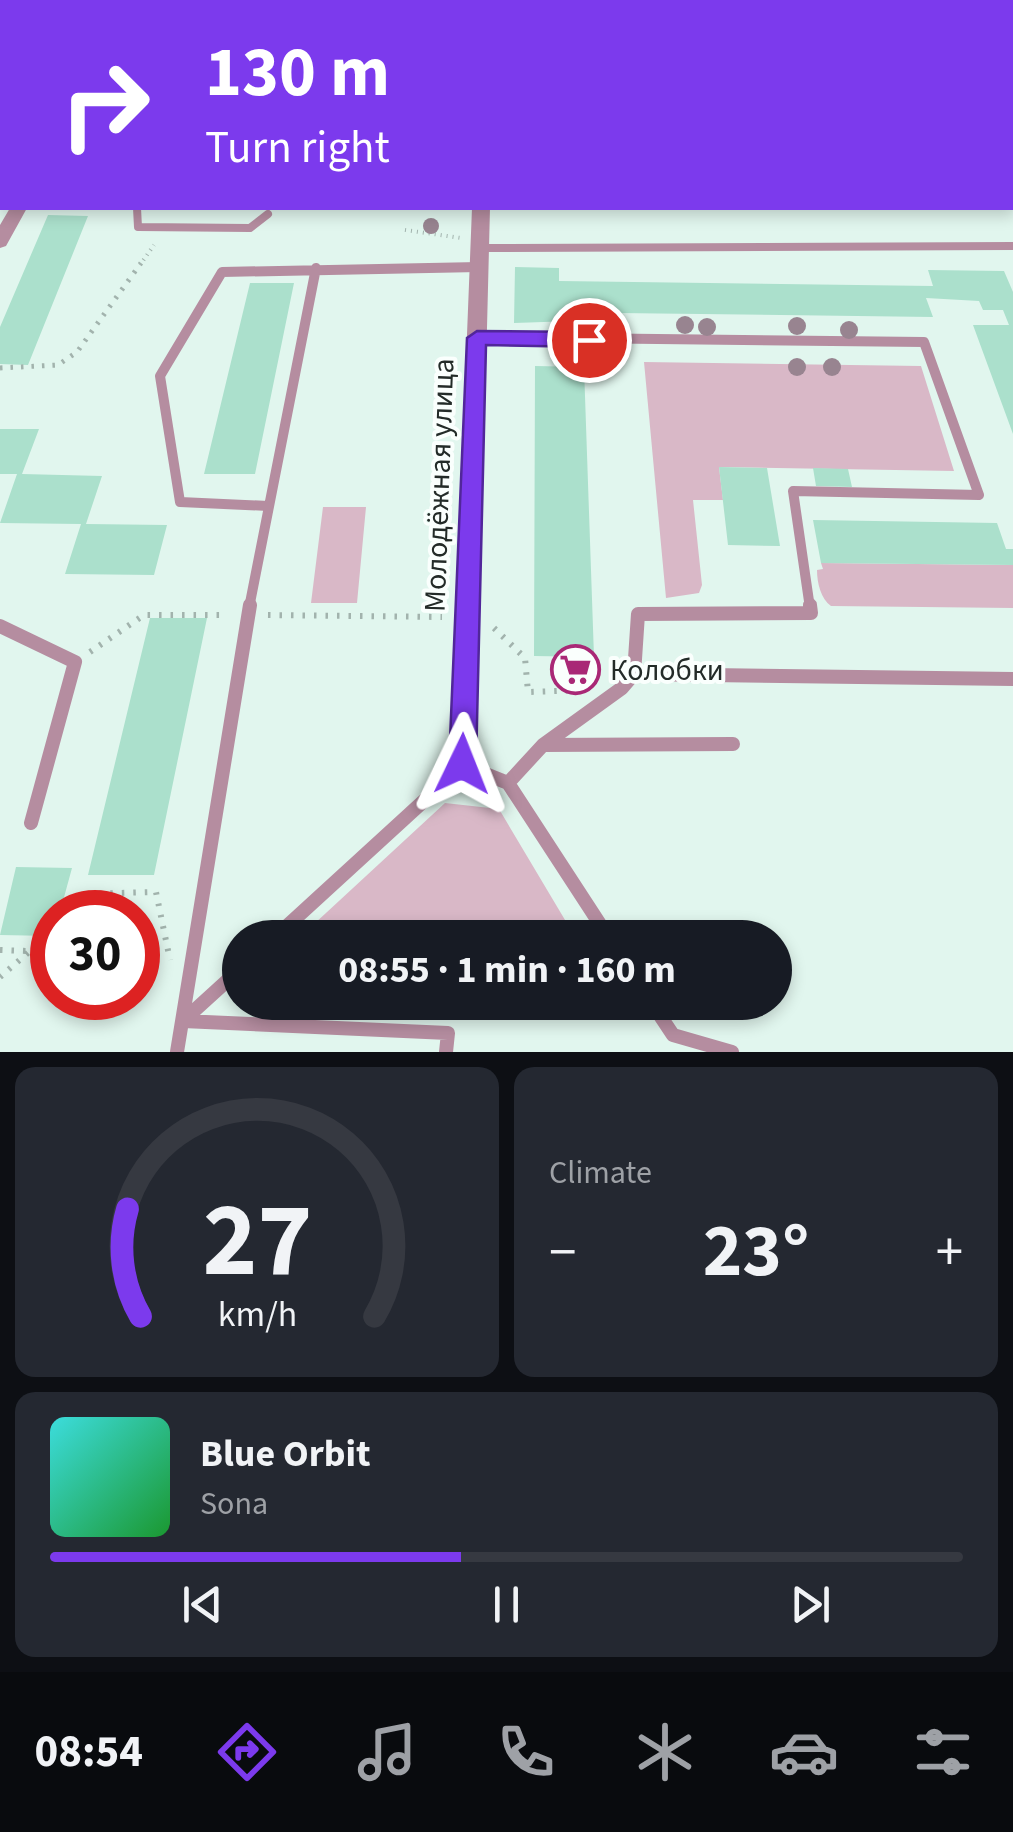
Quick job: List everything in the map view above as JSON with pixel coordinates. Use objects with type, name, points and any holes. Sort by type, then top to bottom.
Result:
[{"type":"street","points":[[0,242],[17,210]]},
{"type":"street","name":"Молодёжная улица","points":[[462,764],[481,210]]},
{"type":"lane","points":[[137,210],[138,227],[250,228],[268,214]]},
{"type":"lane","points":[[268,506],[180,502],[160,376],[222,272],[316,268],[480,251],[1013,246]]},
{"type":"lane","points":[[177,1052],[248,615],[316,268]]},
{"type":"lane","points":[[477,338],[924,342],[979,495],[793,491],[811,613],[638,614],[634,674],[622,688],[543,744],[508,783]]},
{"type":"lane","points":[[0,626],[75,662],[31,822]]},
{"type":"lane","points":[[634,674],[1013,679]]},
{"type":"lane","points":[[543,744],[733,744]]},
{"type":"lane","points":[[293,920],[462,764],[508,783],[597,920]]},
{"type":"lane","points":[[183,1021],[222,985]]},
{"type":"lane","points":[[663,1020],[673,1035],[732,1052]]},
{"type":"lane","points":[[183,1021],[448,1034],[446,1052]]},
{"type":"path","points":[[0,368],[58,365],[77,352],[167,226]]},
{"type":"path","points":[[405,230],[480,251]]},
{"type":"path","points":[[75,662],[144,615],[484,618],[525,658],[528,692],[574,690],[567,683]]},
{"type":"path","points":[[160,910],[172,966]]},
{"type":"path","points":[[0,950],[30,951]]},
{"type":"path","points":[[0,977],[30,951]]},
{"type":"shaded area","points":[[644,362],[921,366],[954,471],[719,467],[723,500],[693,500],[702,585],[699,593],[666,598]]},
{"type":"shaded area","points":[[323,507],[366,507],[357,603],[311,603]]},
{"type":"shaded area","points":[[821,563],[1013,565],[1013,608],[831,606],[819,585],[817,570],[823,569]]},
{"type":"shaded area","points":[[445,803],[499,809],[565,920],[318,920]]},
{"type":"building","points":[[48,215],[88,216],[28,365],[0,364],[0,327]]},
{"type":"building","points":[[515,267],[559,268],[559,281],[933,286],[928,270],[1004,271],[1013,292],[1013,434],[973,325],[1009,325],[1003,310],[983,310],[979,301],[926,298],[933,317],[617,313],[573,315],[573,321],[514,323]]},
{"type":"building","points":[[250,283],[294,283],[255,474],[204,474]]},
{"type":"building","points":[[535,366],[584,367],[594,657],[534,656]]},
{"type":"building","points":[[0,429],[39,429],[22,474],[102,476],[86,524],[167,525],[154,575],[65,574],[81,524],[0,523],[17,474],[0,474]]},
{"type":"building","points":[[719,467],[767,468],[780,546],[728,545]]},
{"type":"building","points":[[813,468],[848,469],[852,487],[816,486]]},
{"type":"building","points":[[813,520],[997,523],[1006,549],[1013,549],[1013,565],[821,563]]},
{"type":"building","points":[[150,618],[207,618],[154,875],[88,875]]},
{"type":"building","points":[[16,867],[72,868],[66,890],[30,890],[30,936],[0,935]]},
{"type":"place","name":"Колобки","points":[[575,670]]},
{"type":"route","points":[[462,764],[477,338],[589,340]]}]
